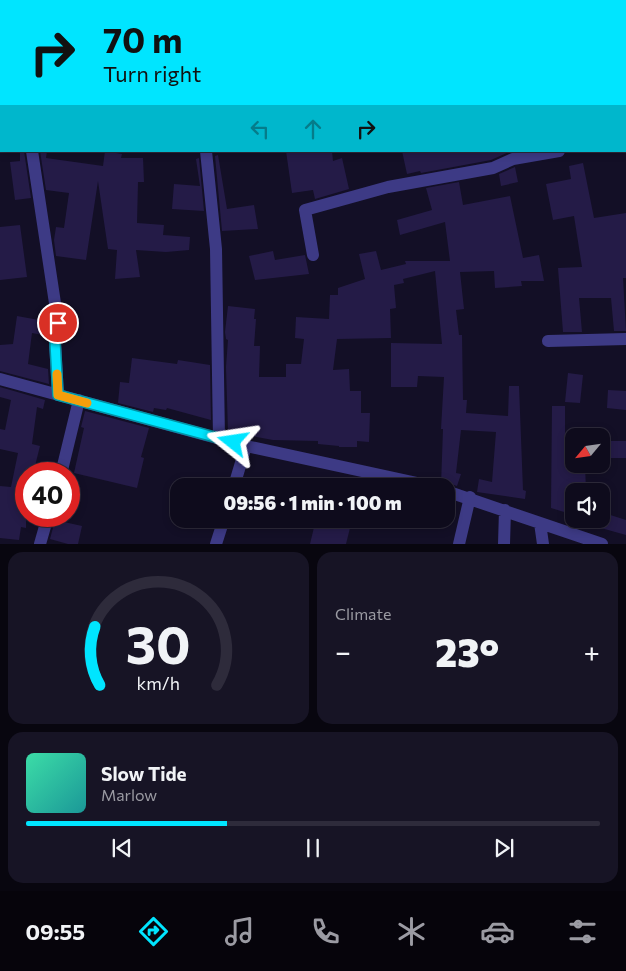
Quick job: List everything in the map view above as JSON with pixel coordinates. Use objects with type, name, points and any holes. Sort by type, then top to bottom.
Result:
[{"type":"street","points":[[32,152],[58,323],[55,342],[58,395]]},
{"type":"street","points":[[206,152],[216,249],[219,438]]},
{"type":"street","points":[[313,254],[305,210],[388,187],[492,168],[513,159],[553,152]]},
{"type":"street","points":[[548,341],[626,339]]},
{"type":"street","points":[[0,379],[246,446],[394,478]]},
{"type":"street","points":[[64,462],[78,400]]},
{"type":"street","points":[[236,478],[246,446]]},
{"type":"street","points":[[455,493],[602,544]]},
{"type":"street","points":[[459,544],[470,497]]},
{"type":"street","points":[[504,544],[505,510]]},
{"type":"street","points":[[540,523],[543,544]]},
{"type":"street","points":[[40,544],[45,527]]},
{"type":"street","points":[[216,544],[221,528]]},
{"type":"building","points":[[20,152],[24,152],[31,198],[15,200],[10,162],[20,161]]},
{"type":"building","points":[[40,152],[47,152],[46,158],[103,166],[105,152],[122,154],[121,158],[143,158],[144,182],[138,182],[137,223],[164,225],[163,235],[190,237],[189,250],[166,252],[136,250],[140,277],[115,279],[117,250],[108,249],[98,181],[86,260],[56,256],[54,240],[56,227],[64,228],[69,193],[46,190]]},
{"type":"building","points":[[286,152],[332,152],[333,161],[342,158],[349,189],[315,199],[313,190],[292,193]]},
{"type":"building","points":[[402,152],[509,152],[491,160],[407,174]]},
{"type":"building","points":[[218,155],[227,209],[254,205],[258,229],[222,231],[215,156]]},
{"type":"building","points":[[199,158],[204,211],[172,209],[174,184],[200,186],[196,159]]},
{"type":"building","points":[[583,163],[594,218],[626,213],[626,278],[623,278],[626,331],[614,331],[611,298],[579,298],[582,332],[563,332],[558,268],[582,267],[574,216],[553,220],[546,184],[571,179],[569,166]]},
{"type":"building","points":[[515,167],[518,182],[501,186],[499,174]]},
{"type":"building","points":[[459,182],[463,205],[510,196],[523,258],[539,255],[544,281],[521,281],[522,286],[495,288],[494,271],[460,272],[464,309],[456,310],[459,335],[462,335],[463,400],[467,400],[466,413],[508,416],[509,386],[519,386],[523,490],[526,491],[525,499],[477,492],[479,479],[492,482],[496,432],[461,430],[456,473],[461,474],[457,486],[455,485],[455,478],[441,478],[443,429],[441,429],[444,377],[418,376],[417,387],[391,387],[391,343],[442,344],[435,271],[403,279],[404,283],[394,285],[396,308],[390,309],[391,338],[337,339],[333,370],[349,369],[350,391],[361,391],[361,413],[370,413],[369,442],[357,441],[357,447],[339,447],[318,444],[318,441],[273,440],[228,432],[226,367],[228,340],[226,339],[225,332],[228,306],[255,309],[254,346],[260,346],[259,377],[286,377],[286,364],[301,364],[304,339],[295,338],[296,317],[329,319],[330,295],[338,295],[338,288],[365,279],[359,254],[376,251],[381,270],[406,264],[405,261],[450,261],[445,222],[400,235],[397,220],[432,210],[426,188]]},
{"type":"building","points":[[20,225],[27,277],[0,280],[0,227]]},
{"type":"building","points":[[273,251],[275,260],[305,255],[309,274],[255,280],[249,256]]},
{"type":"building","points":[[17,316],[50,322],[48,336],[32,333],[28,364],[48,369],[49,384],[0,371],[0,345],[13,344]]},
{"type":"building","points":[[132,358],[177,364],[178,360],[210,365],[211,420],[167,408],[166,410],[154,408],[153,412],[118,403],[120,382],[129,383]]},
{"type":"building","points":[[568,373],[583,375],[580,403],[565,402]]},
{"type":"building","points":[[0,387],[45,400],[43,409],[37,407],[32,444],[40,446],[36,462],[16,462],[18,453],[0,449],[0,429],[5,430],[11,400],[0,397]]},
{"type":"building","points":[[608,390],[626,391],[626,410],[607,408]]},
{"type":"building","points":[[552,406],[565,406],[565,473],[585,473],[586,483],[565,483],[565,512],[551,508]]},
{"type":"building","points":[[85,411],[149,428],[141,457],[144,458],[137,488],[80,474],[80,462],[76,462],[84,428],[81,427]]},
{"type":"building","points":[[610,441],[626,441],[626,458],[610,458]]},
{"type":"building","points":[[15,468],[15,527],[21,527],[19,540],[0,538],[0,486],[11,487]]},
{"type":"building","points":[[610,515],[626,520],[626,535],[601,528],[610,528]]},
{"type":"building","points":[[82,526],[78,544],[68,544],[50,539],[53,527]]},
{"type":"building","points":[[314,528],[350,528],[346,544],[310,544]]},
{"type":"slow traffic","points":[[57,374],[58,395],[87,403]]},
{"type":"route","points":[[58,323],[55,342],[58,395],[233,442]]}]
